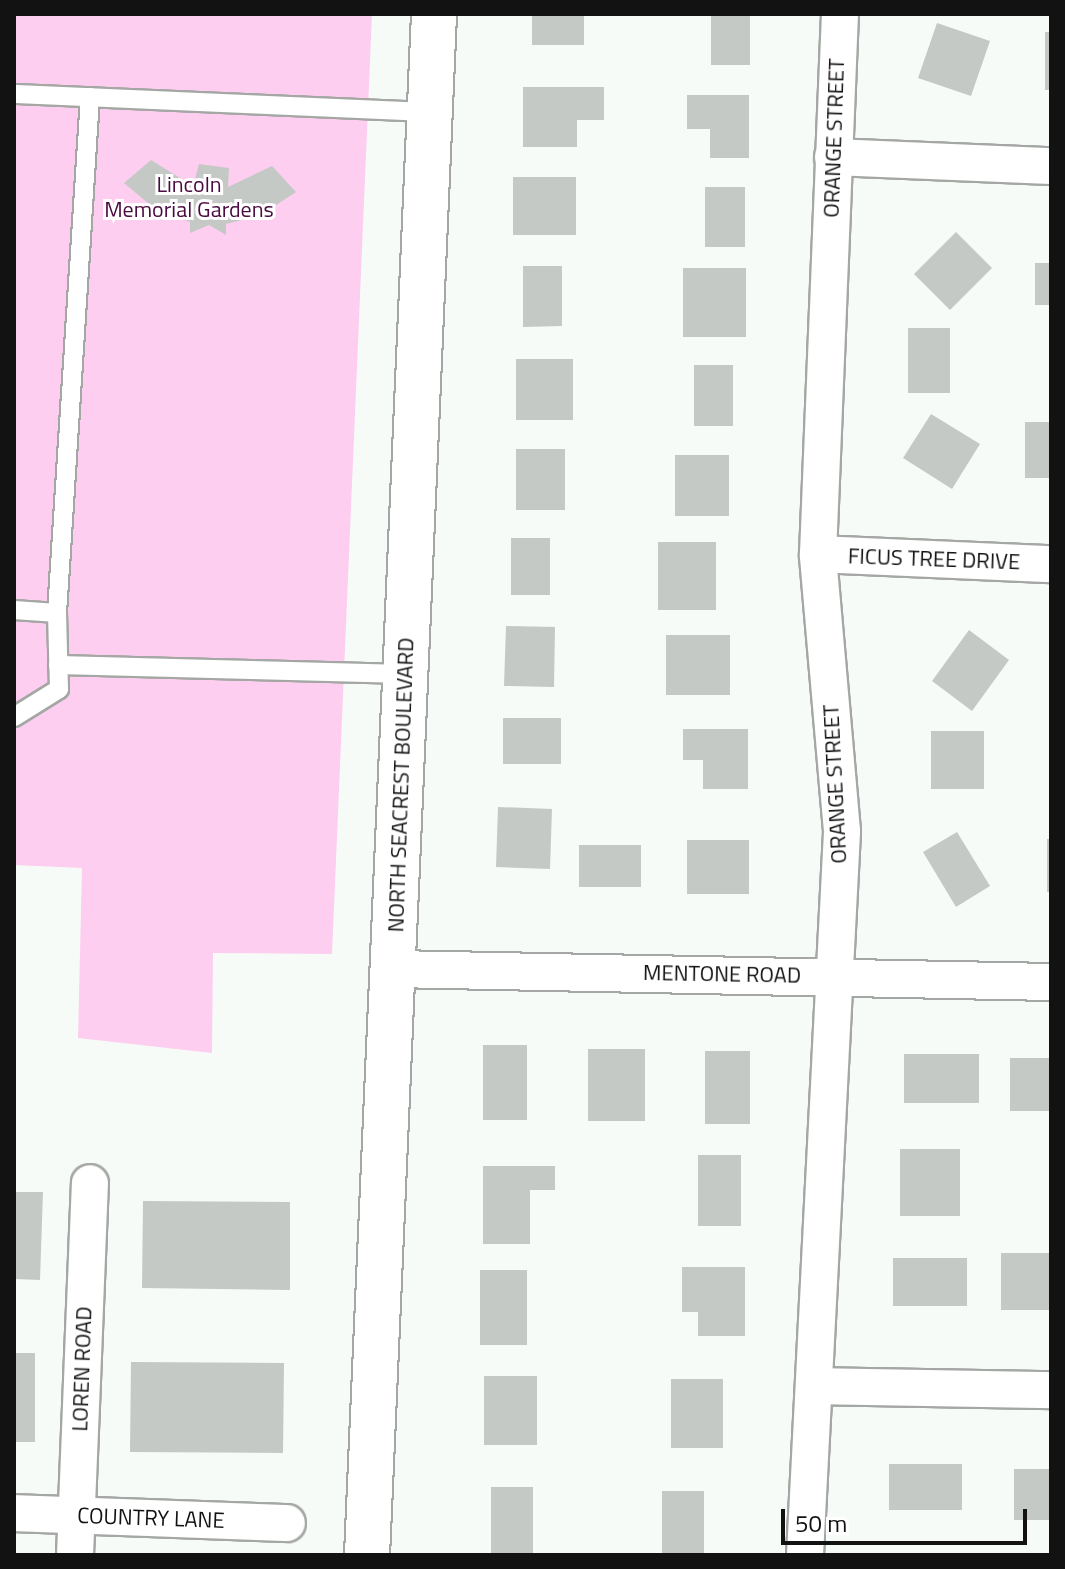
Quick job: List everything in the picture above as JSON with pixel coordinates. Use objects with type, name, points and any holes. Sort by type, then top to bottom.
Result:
[{"type":"street","name":"NORTH SEACREST BOULEVARD","points":[[367,1555],[434,14]]},
{"type":"street","name":"ORANGE STREET","points":[[805,1555],[835,976],[840,790],[818,554],[840,14]]},
{"type":"street","points":[[833,157],[1051,166]]},
{"type":"street","name":"FICUS TREE DRIVE","points":[[818,554],[1051,564]]},
{"type":"street","name":"MENTONE ROAD","points":[[393,969],[1051,982]]},
{"type":"street","name":"LOREN ROAD","points":[[75,1555],[90,1183]]},
{"type":"street","points":[[814,1386],[1051,1390]]},
{"type":"street","name":"COUNTRY LANE","points":[[14,1513],[287,1523]]},
{"type":"lane","points":[[14,94],[430,112]]},
{"type":"lane","points":[[14,717],[59,689],[57,613],[90,97]]},
{"type":"lane","points":[[14,610],[57,613]]},
{"type":"lane","points":[[58,665],[406,674]]},
{"type":"green space","name":"Lincoln Memorial Gardens","points":[[14,14],[372,14],[332,954],[213,953],[212,1053],[78,1038],[82,868],[14,865]]},
{"type":"building","points":[[532,14],[584,14],[584,45],[532,45]]},
{"type":"building","points":[[711,14],[750,14],[750,65],[711,65]]},
{"type":"building","points":[[937,23],[990,41],[971,96],[918,78]]},
{"type":"building","points":[[1045,32],[1051,32],[1051,90],[1045,90]]},
{"type":"building","points":[[523,87],[604,87],[604,120],[577,120],[577,147],[523,147]]},
{"type":"building","points":[[687,95],[749,95],[749,158],[710,158],[710,129],[687,129]]},
{"type":"building","points":[[151,160],[193,186],[199,164],[229,168],[228,187],[272,166],[296,192],[261,215],[226,224],[226,235],[209,225],[190,233],[190,222],[155,209],[124,183]]},
{"type":"building","points":[[513,177],[576,177],[576,235],[513,235]]},
{"type":"building","points":[[705,187],[745,187],[745,247],[705,247]]},
{"type":"building","points":[[956,232],[992,268],[950,310],[914,274]]},
{"type":"building","points":[[1035,263],[1051,263],[1051,305],[1035,305]]},
{"type":"building","points":[[523,266],[562,266],[562,326],[523,327]]},
{"type":"building","points":[[683,268],[746,268],[746,337],[683,337]]},
{"type":"building","points":[[908,328],[950,328],[950,393],[908,393]]},
{"type":"building","points":[[516,359],[573,359],[573,420],[516,420]]},
{"type":"building","points":[[694,365],[733,365],[733,426],[694,426]]},
{"type":"building","points":[[931,414],[980,444],[952,489],[903,458]]},
{"type":"building","points":[[1025,422],[1051,422],[1051,478],[1025,478]]},
{"type":"building","points":[[516,449],[565,449],[565,510],[516,510]]},
{"type":"building","points":[[675,455],[729,455],[729,516],[675,516]]},
{"type":"building","points":[[511,538],[550,538],[550,595],[511,595]]},
{"type":"building","points":[[658,542],[716,542],[716,610],[658,610]]},
{"type":"building","points":[[506,626],[555,627],[554,687],[504,686]]},
{"type":"building","points":[[969,630],[1009,660],[972,711],[932,681]]},
{"type":"building","points":[[666,635],[730,635],[730,695],[666,695]]},
{"type":"building","points":[[503,718],[561,718],[561,764],[503,764]]},
{"type":"building","points":[[683,729],[748,729],[748,789],[703,789],[703,760],[683,760]]},
{"type":"building","points":[[931,731],[984,731],[984,789],[931,789]]},
{"type":"building","points":[[498,807],[552,809],[550,869],[496,867]]},
{"type":"building","points":[[957,832],[990,886],[956,907],[923,852]]},
{"type":"building","points":[[1047,839],[1051,839],[1051,892],[1047,892]]},
{"type":"building","points":[[687,840],[749,840],[749,894],[687,894]]},
{"type":"building","points":[[579,845],[641,845],[641,887],[579,887]]},
{"type":"building","points":[[483,1045],[527,1045],[527,1120],[483,1120]]},
{"type":"building","points":[[588,1049],[645,1049],[645,1121],[588,1121]]},
{"type":"building","points":[[705,1051],[750,1051],[750,1124],[705,1124]]},
{"type":"building","points":[[904,1054],[979,1054],[979,1103],[904,1103]]},
{"type":"building","points":[[1010,1058],[1051,1058],[1051,1111],[1010,1111]]},
{"type":"building","points":[[900,1149],[960,1149],[960,1216],[900,1216]]},
{"type":"building","points":[[698,1155],[741,1155],[741,1226],[698,1226]]},
{"type":"building","points":[[483,1166],[555,1166],[555,1190],[530,1190],[530,1244],[483,1244]]},
{"type":"building","points":[[14,1192],[43,1192],[40,1280],[14,1279]]},
{"type":"building","points":[[143,1201],[290,1202],[290,1290],[142,1288]]},
{"type":"building","points":[[1001,1253],[1051,1253],[1051,1310],[1001,1310]]},
{"type":"building","points":[[893,1258],[967,1258],[967,1306],[893,1306]]},
{"type":"building","points":[[682,1267],[745,1267],[745,1336],[698,1336],[698,1312],[682,1312]]},
{"type":"building","points":[[480,1270],[527,1270],[527,1345],[480,1345]]},
{"type":"building","points":[[14,1353],[35,1353],[35,1442],[14,1442]]},
{"type":"building","points":[[131,1362],[284,1363],[283,1453],[130,1452]]},
{"type":"building","points":[[484,1376],[537,1376],[537,1445],[484,1445]]},
{"type":"building","points":[[671,1379],[723,1379],[723,1448],[671,1448]]},
{"type":"building","points":[[889,1464],[962,1464],[962,1510],[889,1510]]},
{"type":"building","points":[[1014,1469],[1051,1469],[1051,1520],[1014,1520]]},
{"type":"building","points":[[491,1487],[533,1487],[533,1555],[491,1555]]},
{"type":"building","points":[[662,1491],[704,1491],[704,1555],[662,1555]]}]
